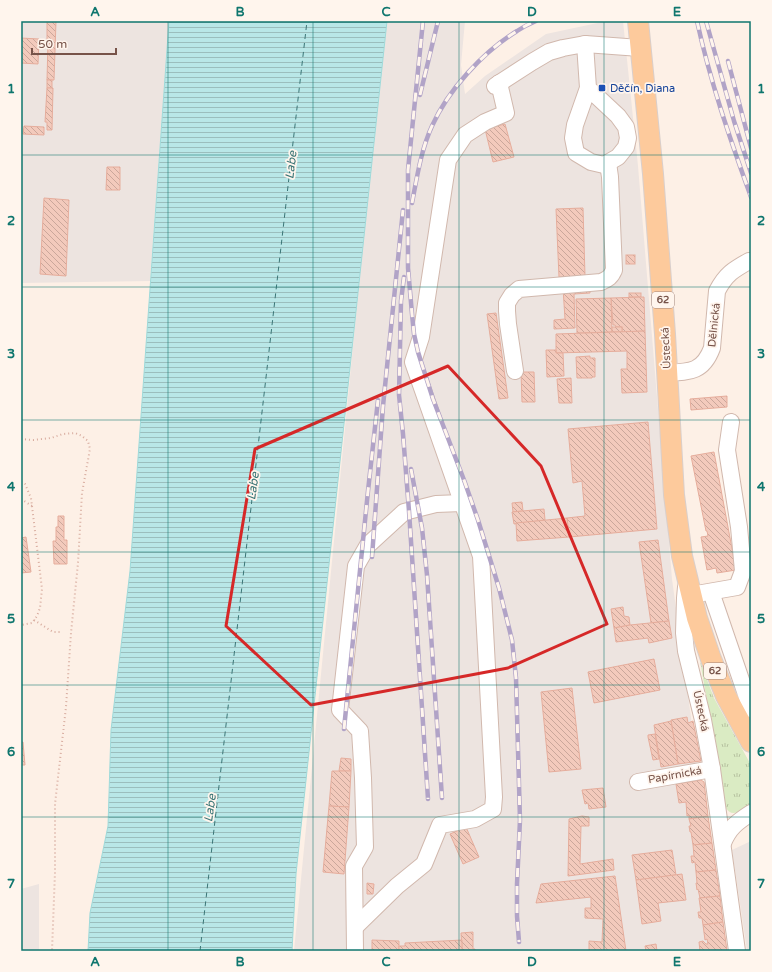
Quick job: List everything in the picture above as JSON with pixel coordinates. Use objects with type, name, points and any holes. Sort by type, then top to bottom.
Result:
[{"type":"main road","name":"Ústecká","points":[[638,21],[653,174],[674,495],[682,556],[697,618],[710,659],[720,682],[751,742]]},
{"type":"street","points":[[355,927],[397,886],[424,864],[440,825],[475,819],[493,808],[494,797],[481,556],[413,362],[421,337],[448,160],[465,135],[485,122],[506,113],[497,84],[549,52],[585,44],[640,48]]},
{"type":"street","points":[[585,44],[588,88],[575,125],[573,138],[576,153],[591,162],[604,165],[618,157],[626,147],[628,138],[626,127],[618,116],[588,88]]},
{"type":"street","points":[[515,370],[507,310],[507,303],[512,295],[519,289],[601,282],[607,280],[612,275],[614,270],[610,177],[608,163]]},
{"type":"street","name":"Dělnická","points":[[667,373],[690,371],[699,368],[709,357],[712,348],[717,291],[721,283],[732,271],[749,261]]},
{"type":"street","points":[[689,587],[712,592],[737,587],[743,571],[739,527],[727,450],[731,422]]},
{"type":"street","points":[[355,951],[354,866],[365,846],[363,778],[360,731],[340,710],[356,566],[368,545],[404,512],[436,504],[462,503]]},
{"type":"street","name":"Ústecká","points":[[689,587],[685,598],[684,626],[686,651],[703,720],[712,769],[737,951]]},
{"type":"street","points":[[712,592],[751,709]]},
{"type":"street","name":"Papírnická","points":[[638,782],[712,769]]},
{"type":"street","points":[[723,843],[732,827],[739,820],[751,813]]},
{"type":"path","points":[[21,439],[33,440],[75,433],[88,441],[90,450],[82,493],[78,564],[66,707],[55,804],[55,872],[52,951]]},
{"type":"path","points":[[21,482],[25,484],[31,498],[42,589],[40,608],[37,616],[32,623],[21,626]]},
{"type":"path","points":[[21,499],[32,506]]},
{"type":"path","points":[[34,620],[53,632],[60,632]]},
{"type":"highlighted area","points":[[448,366],[541,466],[607,624],[508,668],[311,705],[226,626],[255,449]]},
{"type":"shaded area","points":[[21,21],[169,21],[150,281],[21,283]]},
{"type":"shaded area","points":[[387,21],[465,21],[461,65],[465,94],[485,76],[546,34],[607,21],[623,21],[638,166],[672,579],[723,951],[294,951],[361,264]]},
{"type":"shaded area","points":[[751,841],[751,951],[747,951],[732,850]]},
{"type":"shaded area","points":[[39,884],[39,951],[21,951],[21,889]]},
{"type":"green space","points":[[700,661],[714,698],[751,765],[751,805],[734,813],[731,813],[726,808]]},
{"type":"water","name":"Labe","points":[[169,21],[387,21],[296,874],[292,951],[88,951],[90,913],[108,826],[111,730],[130,571]]},
{"type":"building","points":[[47,21],[56,21],[54,80],[47,80]]},
{"type":"building","points":[[21,38],[39,39],[38,64],[21,63]]},
{"type":"building","points":[[47,80],[52,80],[52,88],[47,88]]},
{"type":"building","points":[[47,88],[53,88],[52,130],[47,130],[47,122],[45,122]]},
{"type":"building","points":[[505,124],[514,157],[493,162],[485,129]]},
{"type":"building","points":[[24,126],[44,127],[44,135],[23,134]]},
{"type":"building","points":[[107,167],[120,167],[120,190],[106,190]]},
{"type":"building","points":[[44,198],[69,200],[66,276],[40,274]]},
{"type":"building","points":[[583,208],[585,276],[559,277],[556,209]]},
{"type":"building","points":[[626,255],[635,255],[635,264],[626,264]]},
{"type":"building","points":[[590,287],[590,293],[574,294],[575,328],[554,329],[554,320],[565,319],[563,288]]},
{"type":"building","points":[[629,293],[641,293],[641,297],[629,297]]},
{"type":"building","points":[[644,297],[645,331],[622,332],[622,327],[616,327],[613,325],[611,298]]},
{"type":"building","points":[[611,298],[612,332],[577,333],[576,299]]},
{"type":"building","points":[[496,313],[508,398],[499,399],[487,314]]},
{"type":"building","points":[[612,327],[622,327],[622,332],[612,332]]},
{"type":"building","points":[[645,331],[647,392],[622,393],[621,369],[627,369],[627,351],[556,353],[556,334]]},
{"type":"building","points":[[546,350],[556,350],[556,353],[563,353],[564,376],[547,377]]},
{"type":"building","points":[[590,356],[590,358],[595,358],[595,377],[577,378],[576,357]]},
{"type":"building","points":[[521,372],[534,372],[535,402],[522,402]]},
{"type":"building","points":[[571,378],[572,403],[559,403],[557,379]]},
{"type":"building","points":[[727,396],[727,407],[691,410],[690,399]]},
{"type":"building","points":[[648,422],[657,529],[569,537],[567,518],[585,516],[582,481],[573,483],[568,429]]},
{"type":"building","points":[[714,452],[736,570],[717,573],[716,568],[707,570],[701,537],[708,536],[691,456]]},
{"type":"building","points":[[522,502],[523,511],[513,512],[512,503]]},
{"type":"building","points":[[544,509],[545,520],[514,524],[512,512]]},
{"type":"building","points":[[58,516],[64,516],[64,540],[67,540],[67,564],[54,564],[53,541],[56,541]]},
{"type":"building","points":[[567,518],[569,537],[517,541],[516,523]]},
{"type":"building","points":[[26,537],[31,572],[21,573],[21,538]]},
{"type":"building","points":[[658,540],[669,621],[651,623],[639,542]]},
{"type":"building","points":[[623,607],[624,616],[629,617],[630,625],[614,628],[611,609]]},
{"type":"building","points":[[669,621],[672,638],[649,643],[648,638],[616,642],[614,628]]},
{"type":"building","points":[[654,659],[660,690],[594,703],[588,672]]},
{"type":"building","points":[[572,688],[581,769],[549,772],[541,692]]},
{"type":"building","points":[[687,717],[688,723],[693,721],[701,761],[678,764],[671,720]]},
{"type":"building","points":[[671,721],[678,764],[661,767],[654,725]]},
{"type":"building","points":[[655,734],[659,759],[653,760],[648,735]]},
{"type":"building","points":[[21,742],[23,742],[25,765],[21,765]]},
{"type":"building","points":[[341,758],[351,759],[351,771],[339,771]]},
{"type":"building","points":[[332,771],[351,771],[349,807],[329,806]]},
{"type":"building","points":[[701,780],[704,782],[708,816],[689,819],[689,815],[687,816],[686,802],[679,803],[676,784]]},
{"type":"building","points":[[603,788],[606,807],[589,809],[588,803],[585,804],[582,790]]},
{"type":"building","points":[[329,806],[349,807],[344,874],[323,872]]},
{"type":"building","points":[[582,816],[589,817],[589,826],[581,826],[580,864],[613,859],[614,870],[568,876],[569,819]]},
{"type":"building","points":[[708,816],[712,843],[693,845],[689,819]]},
{"type":"building","points":[[466,827],[479,857],[463,864],[450,834]]},
{"type":"building","points":[[712,843],[716,870],[696,872],[695,862],[692,863],[691,856],[694,856],[693,845]]},
{"type":"building","points":[[672,850],[676,875],[636,880],[632,855]]},
{"type":"building","points":[[716,870],[720,896],[700,898],[698,889],[697,890],[696,872]]},
{"type":"building","points":[[682,874],[686,900],[658,903],[661,921],[642,924],[636,880]]},
{"type":"building","points":[[615,876],[626,951],[589,951],[589,941],[602,942],[603,919],[585,918],[585,908],[591,908],[591,897],[536,903],[541,884]]},
{"type":"building","points":[[367,883],[374,884],[373,894],[367,894]]},
{"type":"building","points":[[720,896],[723,922],[703,925],[702,918],[699,918],[698,912],[701,912],[699,898]]},
{"type":"building","points":[[723,922],[727,951],[700,951],[699,942],[703,941],[708,944],[707,939],[705,940],[703,925]]},
{"type":"building","points":[[473,932],[473,949],[475,949],[475,951],[462,951],[461,933]]},
{"type":"building","points":[[372,940],[399,941],[399,951],[372,951]]},
{"type":"building","points":[[462,940],[462,951],[399,951],[399,946],[405,946],[405,943]]},
{"type":"building","points":[[656,944],[657,951],[646,951],[645,946]]},
{"type":"ferry route","points":[[200,951],[307,21]]},
{"type":"railway","points":[[423,21],[408,170],[408,268],[414,334],[418,352],[433,399],[478,520],[499,588],[512,640],[516,678],[520,820],[517,884],[519,942]]},
{"type":"railway","points":[[420,95],[438,21]]},
{"type":"railway","points":[[412,203],[428,135],[447,99],[479,61],[504,40],[536,21]]},
{"type":"railway","points":[[697,21],[721,110],[751,197]]},
{"type":"railway","points":[[706,21],[734,121],[751,173]]},
{"type":"railway","points":[[728,61],[751,148]]},
{"type":"railway","points":[[372,557],[383,406],[403,210]]},
{"type":"railway","points":[[404,277],[401,301],[399,395],[409,511],[428,799]]},
{"type":"railway","points":[[344,729],[378,400]]},
{"type":"railway","points":[[411,469],[422,528],[427,575],[442,798]]},
{"type":"place","name":"Děčín, Diana","points":[[602,88]]}]
